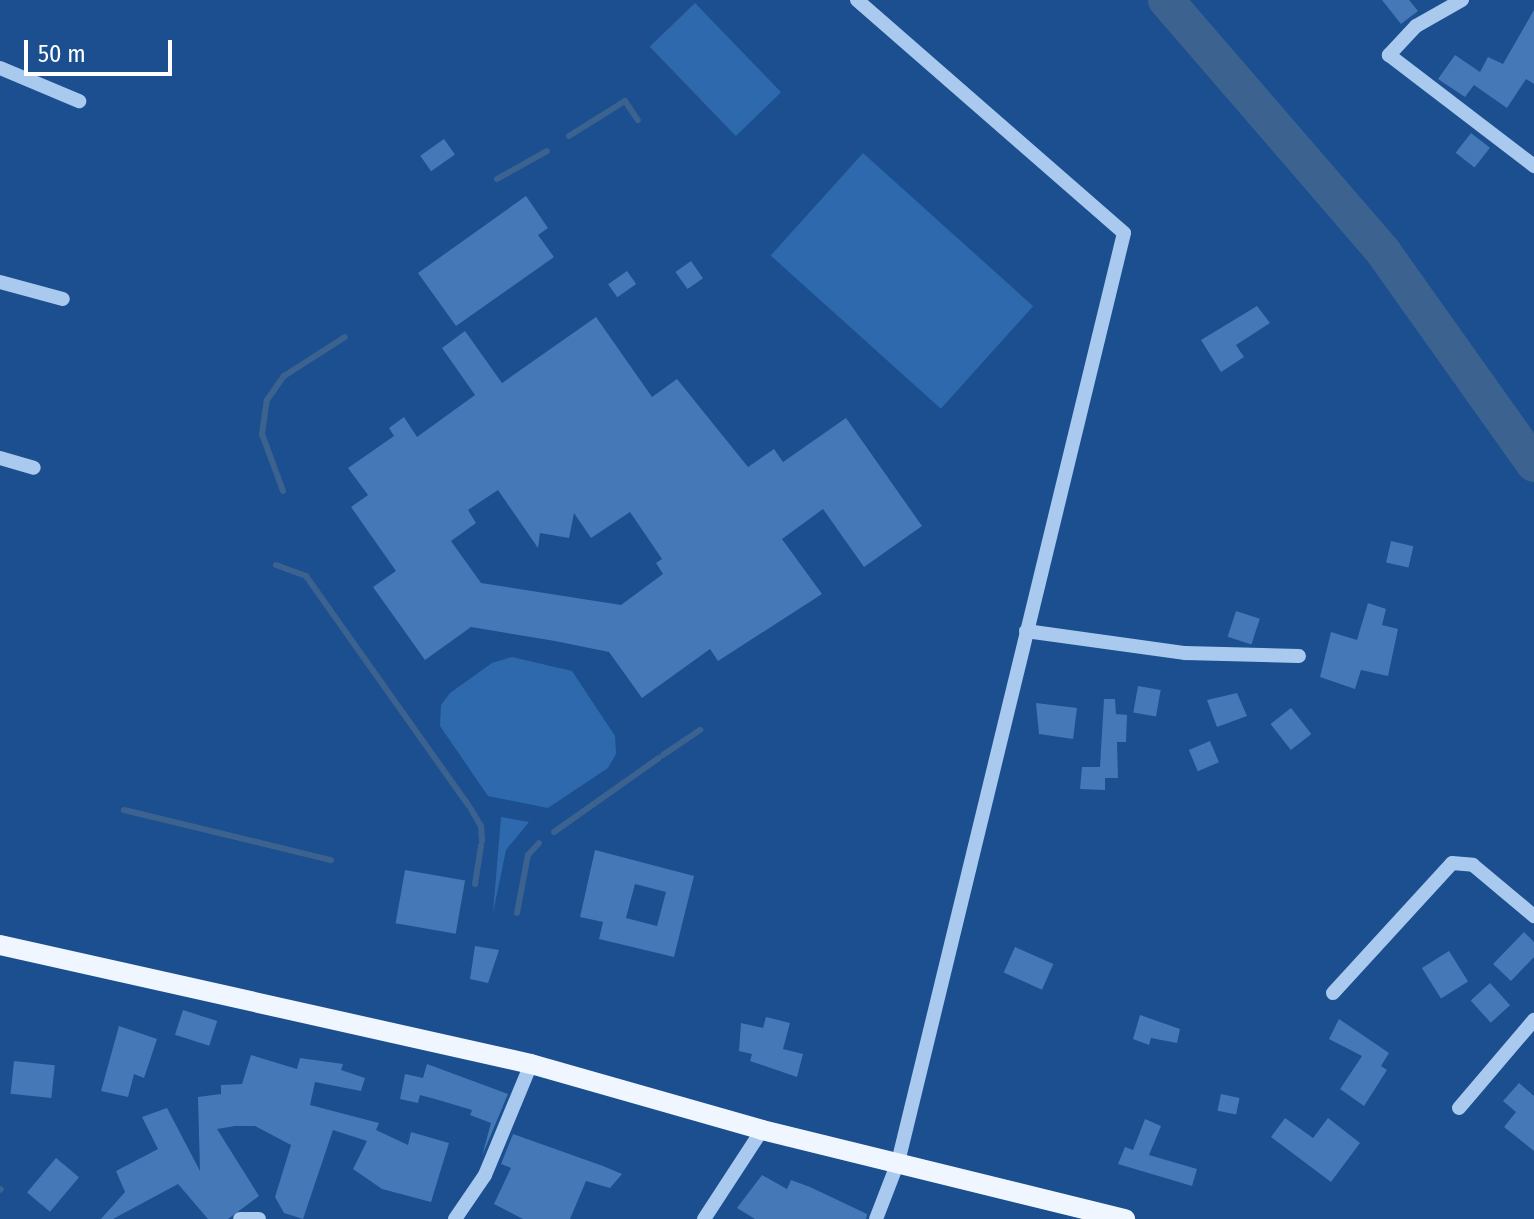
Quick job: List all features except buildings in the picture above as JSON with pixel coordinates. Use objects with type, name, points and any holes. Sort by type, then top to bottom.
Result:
[{"type":"main road","points":[[0,945],[531,1064],[762,1130],[1125,1219]]},
{"type":"street","points":[[857,0],[1123,229],[898,1162],[876,1219]]},
{"type":"street","points":[[1462,0],[1416,26],[1389,55],[1534,166]]},
{"type":"street","points":[[0,68],[79,101]]},
{"type":"street","points":[[0,282],[63,299]]},
{"type":"street","points":[[0,458],[34,468]]},
{"type":"street","points":[[1026,631],[1185,653],[1299,656]]},
{"type":"street","points":[[1333,993],[1452,863],[1473,865],[1534,916]]},
{"type":"street","points":[[1459,1108],[1534,1020]]},
{"type":"street","points":[[455,1219],[485,1175],[531,1064]]},
{"type":"street","points":[[704,1219],[762,1130]]},
{"type":"street","points":[[240,1219],[259,1219]]},
{"type":"shaded area","points":[[695,3],[781,92],[736,136],[650,47]]},
{"type":"shaded area","points":[[863,153],[1033,306],[941,409],[771,256]]},
{"type":"shaded area","points":[[512,657],[572,671],[615,736],[616,754],[608,768],[548,808],[488,796],[440,726],[441,705],[450,693],[492,663]]},
{"type":"shaded area","points":[[501,817],[529,822],[506,850],[493,913]]},
{"type":"waterway","points":[[1166,0],[1384,253],[1534,464]]},
{"type":"waterway","points":[[569,136],[625,101],[638,120]]},
{"type":"waterway","points":[[497,179],[547,151]]},
{"type":"waterway","points":[[283,491],[262,434],[267,400],[284,376],[345,337]]},
{"type":"waterway","points":[[276,565],[306,576],[468,805]]},
{"type":"waterway","points":[[663,755],[700,730]]},
{"type":"waterway","points":[[554,832],[659,758]]},
{"type":"waterway","points":[[471,809],[481,826],[482,841]]},
{"type":"waterway","points":[[124,810],[331,860]]},
{"type":"waterway","points":[[517,913],[528,855],[539,843]]},
{"type":"waterway","points":[[475,884],[481,845]]}]
